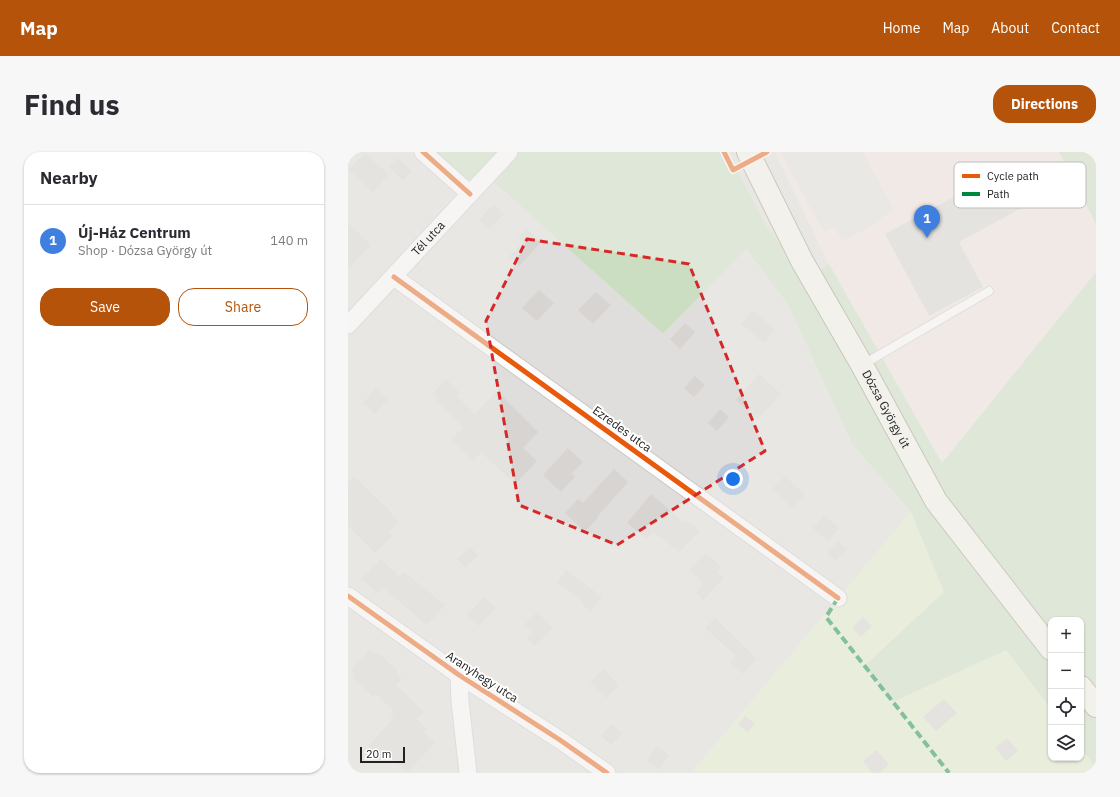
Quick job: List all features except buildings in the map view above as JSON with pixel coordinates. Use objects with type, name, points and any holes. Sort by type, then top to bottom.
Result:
[{"type":"main road","name":"Dózsa György út","points":[[748,152],[802,261],[862,365],[936,501],[1048,645]]},
{"type":"main road","points":[[1083,689],[1096,706]]},
{"type":"street","points":[[423,152],[470,194]]},
{"type":"street","name":"Tél utca","points":[[348,325],[509,152]]},
{"type":"street","name":"Ezredes utca","points":[[394,277],[838,598]]},
{"type":"street","name":"Aranyhegy utca","points":[[348,596],[459,675],[560,740],[607,773]]},
{"type":"street","points":[[459,675],[460,701],[468,773]]},
{"type":"lane","points":[[862,365],[989,291]]},
{"type":"highlighted area","points":[[527,239],[689,264],[765,451],[617,545],[519,505],[486,321]]},
{"type":"shaded area","points":[[348,152],[432,152],[457,178],[496,184],[663,334],[746,249],[788,305],[852,444],[911,512],[691,773],[348,773]]},
{"type":"shaded area","points":[[728,152],[775,152],[829,264],[805,277],[766,225]]},
{"type":"shaded area","points":[[775,152],[1059,152],[1064,162],[954,162],[954,208],[1086,208],[1086,205],[1096,224],[1096,272],[942,463],[829,264]]},
{"type":"shaded area","points":[[780,152],[863,152],[894,211],[882,217],[880,221],[843,241],[834,227],[824,232]]},
{"type":"green space","points":[[432,152],[728,152],[766,225],[805,277],[829,264],[942,463],[1096,272],[1096,768],[1084,752],[1084,617],[1048,617],[1048,705],[1006,650],[893,702],[864,666],[944,592],[911,512],[852,444],[788,305],[746,249],[663,334],[496,184],[457,178]]},
{"type":"green space","points":[[1059,152],[1096,152],[1096,224],[1086,205],[1086,162],[1064,162]]},
{"type":"green space","points":[[911,512],[944,592],[864,666],[893,702],[1006,650],[1048,705],[1048,761],[1084,761],[1084,752],[1096,768],[1096,773],[691,773]]},
{"type":"marked path","points":[[838,598],[826,617],[949,773]]},
{"type":"cycle path","points":[[423,152],[470,194]]},
{"type":"cycle path","points":[[724,152],[733,170],[767,152]]},
{"type":"cycle path","points":[[394,277],[838,598]]},
{"type":"cycle path","points":[[348,596],[459,675],[560,740],[607,773]]},
{"type":"place","name":"Új-Ház Centrum","points":[[927,238]]}]
